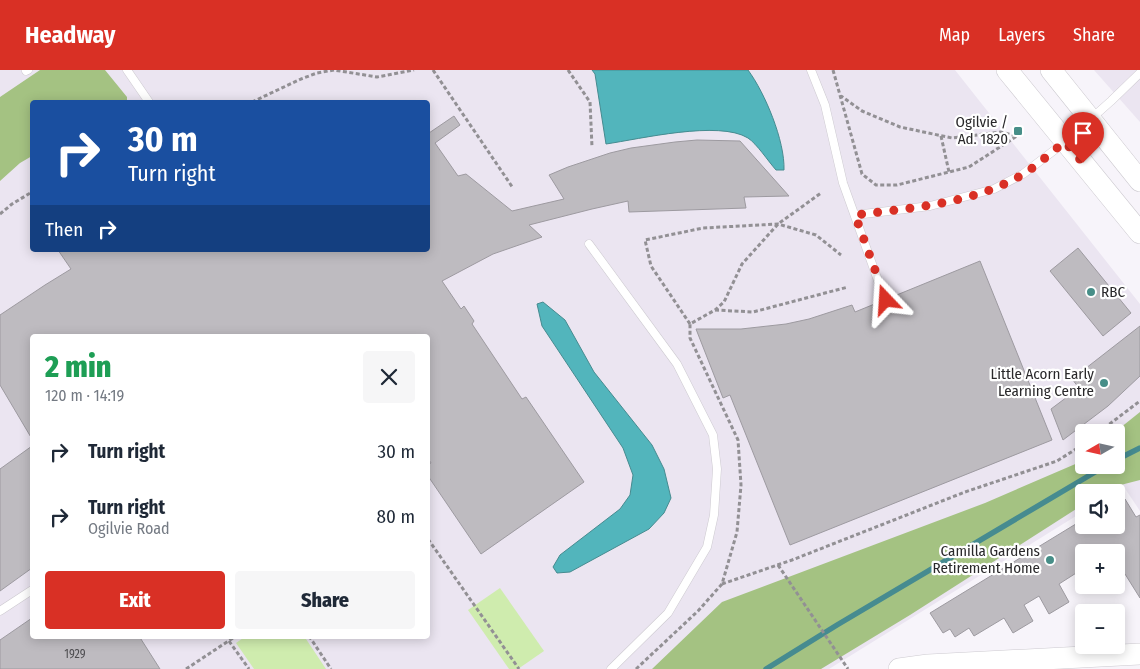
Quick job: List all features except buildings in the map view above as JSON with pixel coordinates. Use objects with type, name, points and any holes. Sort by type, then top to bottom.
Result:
[{"type":"main road","points":[[1007,70],[1140,234]]},
{"type":"main road","points":[[1051,70],[1140,181]]},
{"type":"main road","points":[[900,669],[928,665],[1140,654]]},
{"type":"lane","points":[[127,70],[148,100]]},
{"type":"lane","points":[[811,70],[825,105],[844,183],[886,300]]},
{"type":"lane","points":[[855,215],[930,206],[994,189],[1023,174],[1065,142],[1140,73]]},
{"type":"lane","points":[[589,244],[676,364],[712,435],[717,469],[714,515],[707,547],[668,613],[611,669]]},
{"type":"lane","points":[[0,611],[30,591]]},
{"type":"path","points":[[256,100],[301,78],[334,70],[377,77],[414,70]]},
{"type":"path","points":[[433,70],[513,188]]},
{"type":"path","points":[[568,70],[590,102],[592,147]]},
{"type":"path","points":[[833,70],[862,174],[876,185],[897,185],[969,167],[1017,136],[1001,132],[952,138],[900,127],[862,111],[841,96]]},
{"type":"path","points":[[941,136],[949,172]]},
{"type":"path","points":[[0,214],[30,193]]},
{"type":"path","points":[[690,324],[715,310],[724,302],[742,264],[778,224],[821,193]]},
{"type":"path","points":[[690,338],[690,324],[651,266],[645,240],[703,228],[778,224],[816,235],[841,255]]},
{"type":"path","points":[[715,310],[752,312],[848,287]]},
{"type":"path","points":[[1110,424],[1140,401]]},
{"type":"path","points":[[722,584],[778,565],[964,492],[1057,461],[1075,450]]},
{"type":"path","points":[[430,542],[519,669]]},
{"type":"path","points":[[778,565],[848,669]]},
{"type":"path","points":[[186,669],[232,639]]},
{"type":"path","points":[[311,639],[331,669]]},
{"type":"path","points":[[229,641],[249,669]]},
{"type":"shaded area","points":[[0,70],[955,70],[1140,304],[1140,511],[1125,488],[1125,484],[1075,484],[1075,517],[829,669],[0,669]]},
{"type":"shaded area","points":[[1094,70],[1140,70],[1140,122]]},
{"type":"green space","points":[[40,70],[105,70],[127,97],[127,100],[30,100],[30,157],[20,163],[0,181],[0,97]]},
{"type":"green space","points":[[1140,412],[1140,480],[1124,484],[1075,484],[1075,510],[910,615],[821,669],[652,669],[722,602],[985,503],[1075,464],[1075,474],[1125,474],[1125,424]]},
{"type":"green space","points":[[500,588],[544,651],[518,669],[509,669],[468,610]]},
{"type":"green space","points":[[242,639],[306,639],[326,669],[254,669],[236,643]]},
{"type":"water","points":[[592,70],[748,70],[761,91],[773,118],[781,145],[784,170],[776,170],[759,148],[748,138],[735,133],[718,131],[679,132],[606,144],[595,74]]},
{"type":"water","points":[[543,302],[565,320],[594,372],[652,445],[664,469],[671,498],[664,513],[649,529],[570,572],[557,573],[553,567],[560,555],[620,509],[630,495],[633,475],[623,448],[542,326],[537,304]]},
{"type":"waterway","points":[[1125,456],[1140,448]]},
{"type":"waterway","points":[[766,669],[1092,474]]},
{"type":"place","name":"Ogilvie / Ad. 1820","points":[[1018,131]]},
{"type":"place","name":"RBC","points":[[1091,292]]},
{"type":"place","name":"Little Acorn Early Learning Centre","points":[[1104,383]]},
{"type":"place","name":"Camilla Gardens Retirement Home","points":[[1050,560]]},
{"type":"route","points":[[886,300],[855,215],[930,206],[994,189],[1023,174],[1065,142],[1083,163]]}]
